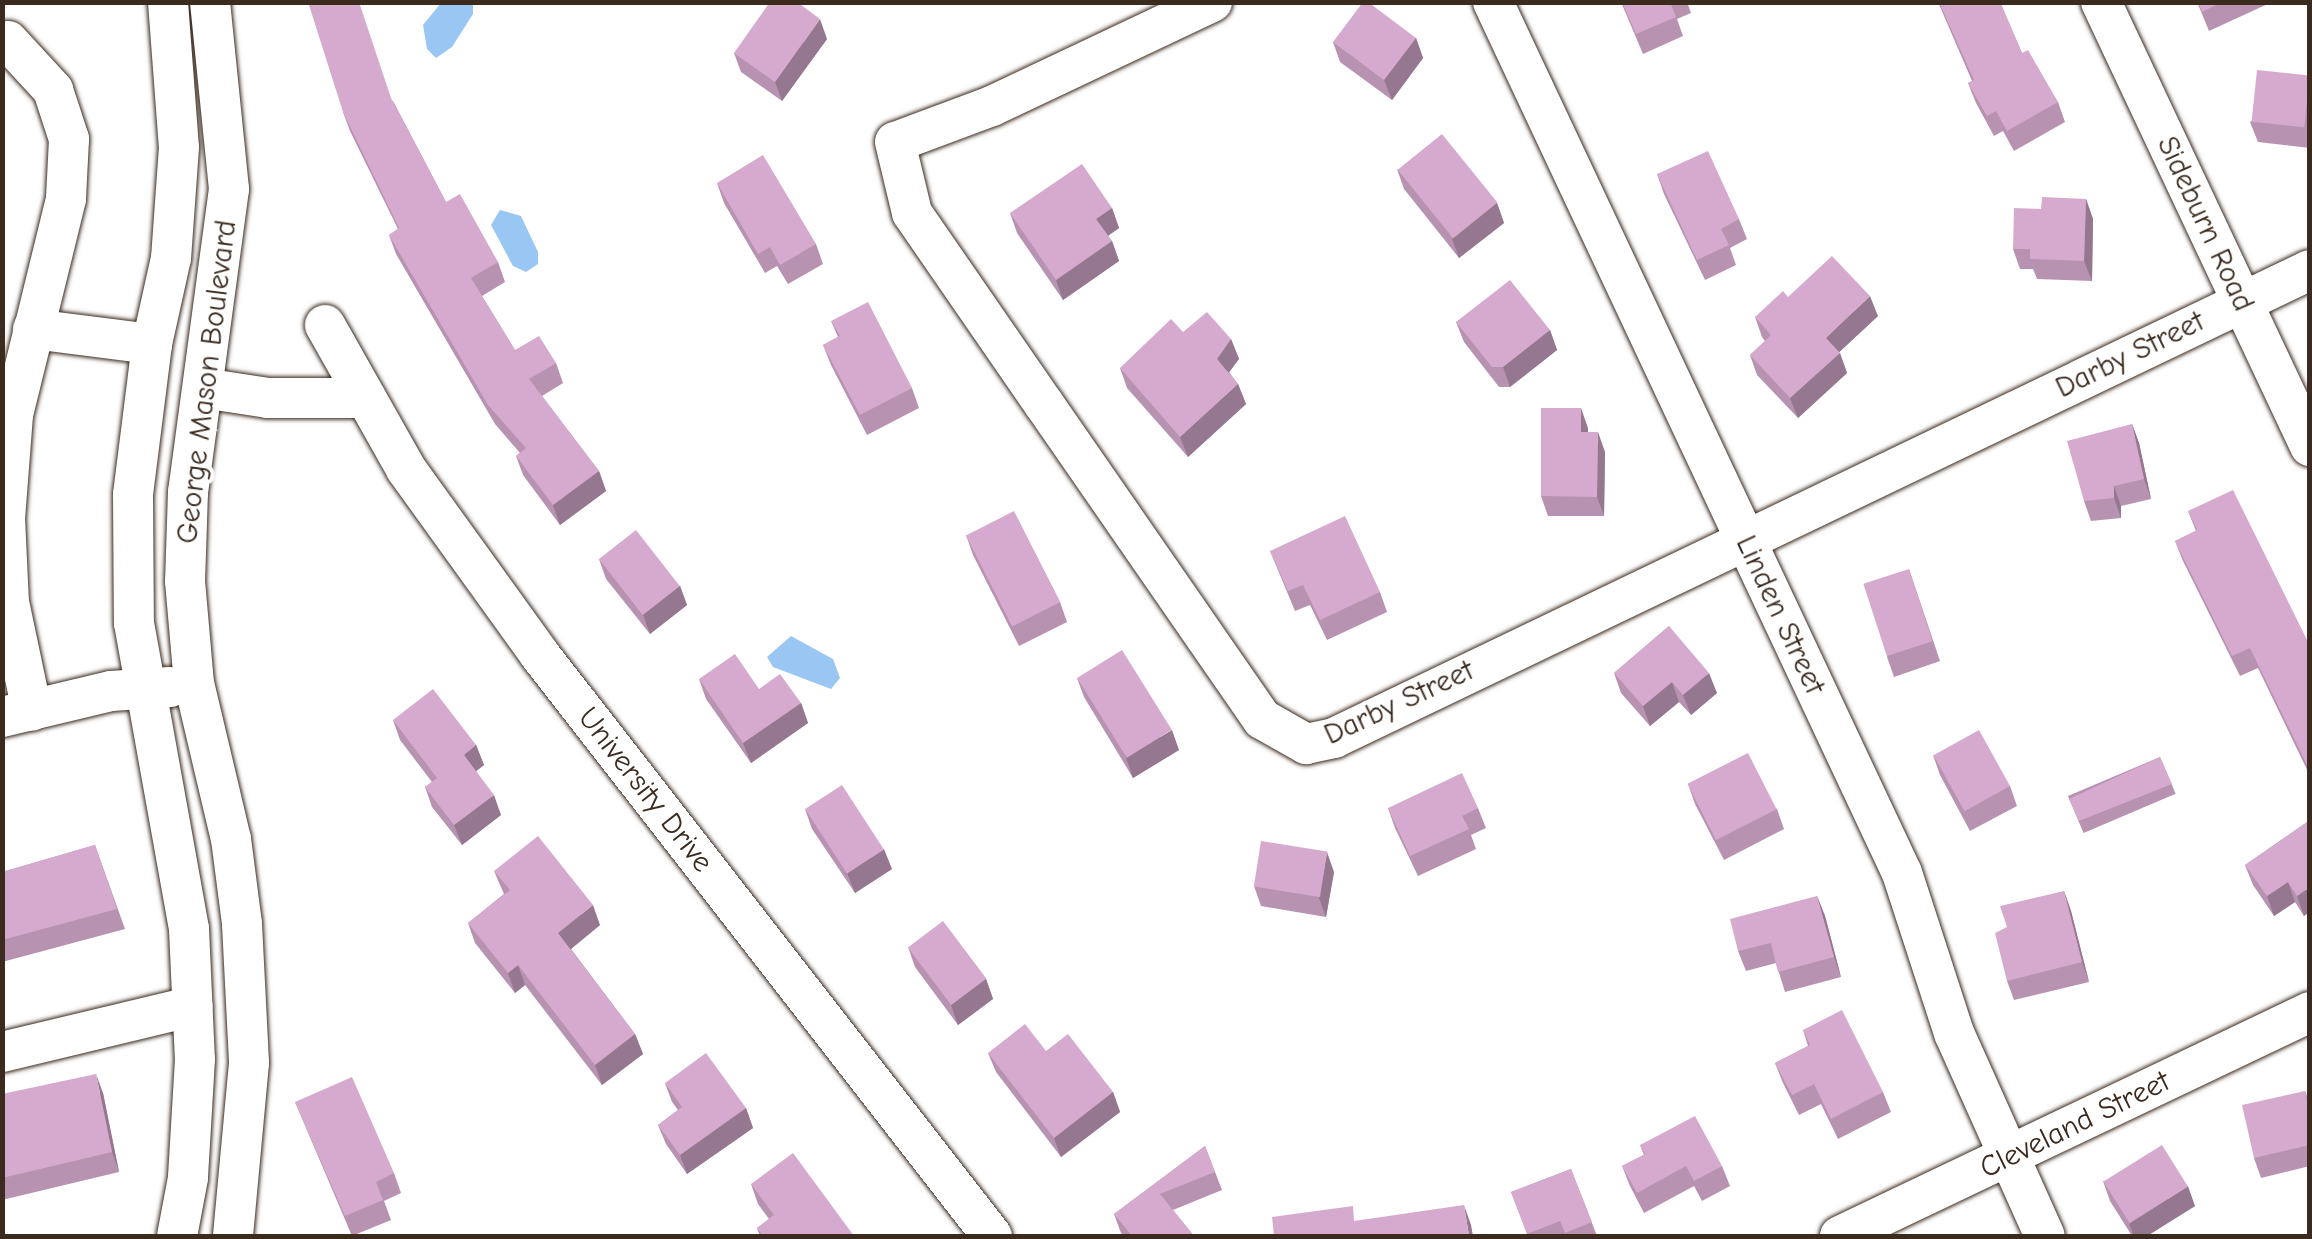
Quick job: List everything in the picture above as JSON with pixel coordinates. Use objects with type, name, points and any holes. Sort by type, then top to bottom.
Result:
[{"type":"street","name":"George Mason Boulevard","points":[[168,2],[179,146],[171,258],[152,344],[133,495],[134,623],[189,929],[181,1009],[188,1178],[176,1236]]},
{"type":"street","name":"George Mason Boulevard","points":[[210,2],[229,189],[188,492],[185,581],[194,683],[231,839],[242,924],[249,1063],[233,1236]]},
{"type":"street","name":"Darby Street","points":[[1212,2],[992,106],[895,142],[912,212],[1262,718],[1306,744],[1334,738],[2310,270]]},
{"type":"street","name":"Linden Street","points":[[1494,2],[1902,873],[1954,1033],[2044,1236]]},
{"type":"street","name":"Sideburn Road","points":[[2100,2],[2310,446]]},
{"type":"street","points":[[8,41],[52,90],[69,139],[66,199],[13,414],[5,518],[17,714],[111,692],[146,692],[194,683]]},
{"type":"street","name":"University Drive","points":[[325,325],[406,469],[540,655],[992,1236]]},
{"type":"street","points":[[34,329],[152,344]]},
{"type":"street","points":[[203,388],[268,398],[366,398]]},
{"type":"street","points":[[2,1052],[181,1009]]},
{"type":"street","name":"Cleveland Street","points":[[1840,1236],[2310,1012]]},
{"type":"water","points":[[441,3],[473,3],[473,14],[452,47],[436,58],[427,49],[423,25]]},
{"type":"water","points":[[500,210],[521,216],[538,252],[538,264],[526,272],[513,266],[491,225]]},
{"type":"water","points":[[791,636],[833,659],[840,678],[831,689],[773,667],[767,657]]},
{"type":"building","points":[[359,2],[391,98],[446,202],[460,194],[498,262],[471,278],[515,350],[539,336],[556,363],[529,379],[599,471],[553,505],[516,456],[526,448],[488,405],[389,235],[399,228],[343,112],[309,5]]},
{"type":"building","points":[[770,2],[797,2],[820,19],[775,82],[734,53]]},
{"type":"building","points":[[1363,2],[1416,38],[1384,80],[1333,42]]},
{"type":"building","points":[[1622,2],[1670,2],[1676,17],[1636,34]]},
{"type":"building","points":[[1939,2],[2000,2],[2022,53],[2028,50],[2058,102],[2007,131],[1996,111],[1987,116],[1968,83],[1974,80]]},
{"type":"building","points":[[2198,2],[2222,2],[2202,12]]},
{"type":"building","points":[[2257,70],[2310,76],[2304,127],[2252,122]]},
{"type":"building","points":[[1442,134],[1497,202],[1453,238],[1398,170]]},
{"type":"building","points":[[1708,151],[1739,219],[1721,229],[1729,245],[1697,260],[1657,174]]},
{"type":"building","points":[[763,155],[816,244],[780,265],[770,247],[758,254],[717,183]]},
{"type":"building","points":[[1082,164],[1112,208],[1096,219],[1112,241],[1056,280],[1010,213]]},
{"type":"building","points":[[2042,197],[2086,199],[2084,261],[2030,259],[2030,249],[2013,249],[2014,208],[2041,209]]},
{"type":"building","points":[[1832,256],[1870,296],[1826,338],[1840,353],[1790,398],[1750,355],[1771,335],[1755,317],[1783,291],[1788,297]]},
{"type":"building","points":[[1510,280],[1550,330],[1503,367],[1492,367],[1456,322]]},
{"type":"building","points":[[868,302],[912,388],[860,415],[823,345],[840,336],[831,321]]},
{"type":"building","points":[[1207,312],[1231,339],[1217,359],[1238,384],[1180,437],[1120,368],[1171,319],[1183,332]]},
{"type":"building","points":[[1541,408],[1581,408],[1581,432],[1598,432],[1597,497],[1541,496]]},
{"type":"building","points":[[2132,424],[2144,479],[2114,486],[2114,498],[2084,501],[2067,441]]},
{"type":"building","points":[[2233,490],[2310,646],[2310,771],[2250,648],[2232,656],[2175,541],[2197,530],[2188,511]]},
{"type":"building","points":[[1014,511],[1060,602],[1012,626],[966,536]]},
{"type":"building","points":[[1345,516],[1380,592],[1320,620],[1303,585],[1288,591],[1270,551]]},
{"type":"building","points":[[636,530],[680,586],[643,615],[599,559]]},
{"type":"building","points":[[1909,569],[1932,641],[1887,656],[1863,584]]},
{"type":"building","points":[[1669,626],[1709,673],[1683,695],[1672,682],[1643,706],[1614,673]]},
{"type":"building","points":[[1122,650],[1172,730],[1127,758],[1077,678]]},
{"type":"building","points":[[735,654],[759,689],[780,674],[801,703],[743,743],[699,679]]},
{"type":"building","points":[[433,689],[476,745],[464,755],[494,795],[454,825],[425,787],[437,778],[393,720]]},
{"type":"building","points":[[1979,730],[2010,786],[1965,811],[1934,755]]},
{"type":"building","points":[[1748,753],[1777,809],[1716,840],[1687,784]]},
{"type":"building","points":[[2160,757],[2172,784],[2079,821],[2069,799]]},
{"type":"building","points":[[1462,773],[1478,808],[1462,816],[1469,829],[1410,856],[1388,808]]},
{"type":"building","points":[[842,785],[884,850],[847,874],[805,809]]},
{"type":"building","points":[[2310,820],[2310,887],[2297,896],[2288,882],[2267,896],[2245,865]]},
{"type":"building","points":[[538,836],[593,905],[558,933],[635,1034],[595,1065],[518,965],[508,973],[468,923],[510,890],[494,871]]},
{"type":"building","points":[[1261,841],[1327,851],[1320,897],[1254,886]]},
{"type":"building","points":[[95,845],[117,909],[2,940],[2,872]]},
{"type":"building","points":[[2064,891],[2082,962],[2007,981],[1995,933],[2007,927],[2000,906]]},
{"type":"building","points":[[1817,896],[1834,957],[1778,972],[1771,943],[1738,951],[1730,919]]},
{"type":"building","points":[[943,921],[986,979],[951,1005],[908,947]]},
{"type":"building","points":[[1842,1010],[1883,1092],[1831,1119],[1814,1084],[1792,1095],[1775,1063],[1810,1045],[1803,1030]]},
{"type":"building","points":[[1025,1024],[1046,1051],[1068,1034],[1113,1092],[1054,1138],[988,1053]]},
{"type":"building","points":[[706,1053],[746,1108],[680,1155],[658,1125],[682,1107],[665,1083]]},
{"type":"building","points":[[96,1074],[112,1152],[2,1178],[2,1094]]},
{"type":"building","points":[[352,1077],[394,1173],[376,1182],[383,1200],[345,1216],[295,1102]]},
{"type":"building","points":[[2305,1091],[2310,1110],[2310,1145],[2254,1158],[2242,1105]]},
{"type":"building","points":[[1695,1116],[1722,1166],[1694,1181],[1686,1166],[1637,1193],[1622,1166],[1645,1154],[1640,1145]]},
{"type":"building","points":[[2162,1145],[2188,1187],[2129,1223],[2103,1182]]},
{"type":"building","points":[[1205,1146],[1215,1172],[1160,1194],[1194,1236],[1132,1236],[1114,1214]]},
{"type":"building","points":[[793,1153],[854,1236],[763,1236],[757,1228],[774,1215],[751,1184]]},
{"type":"building","points":[[1571,1169],[1592,1222],[1565,1233],[1560,1221],[1527,1234],[1511,1192]]},
{"type":"building","points":[[1464,1205],[1469,1236],[1274,1236],[1272,1217],[1353,1206],[1354,1221]]}]
